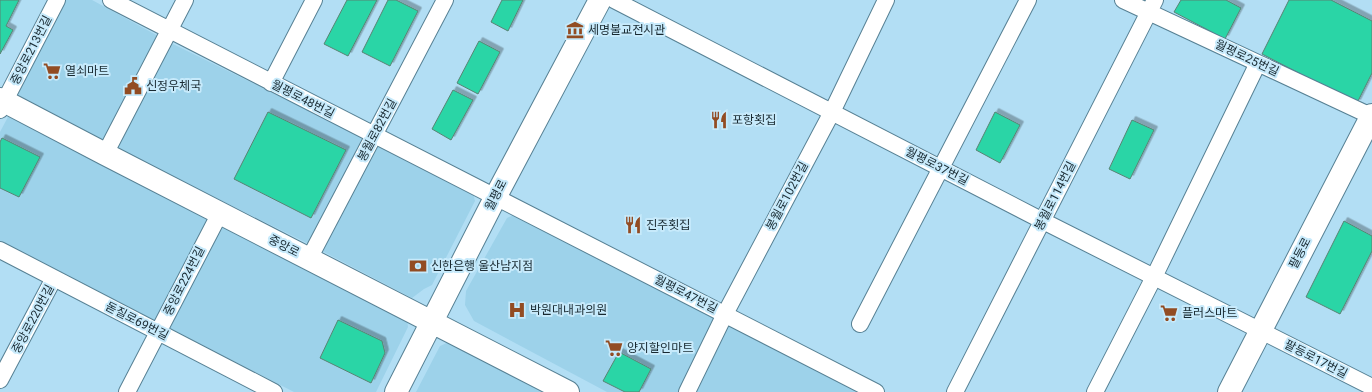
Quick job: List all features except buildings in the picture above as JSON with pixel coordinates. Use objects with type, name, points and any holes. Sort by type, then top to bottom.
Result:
[{"type":"main road","name":"월평로","points":[[396,392],[496,196],[600,0]]},
{"type":"main road","name":"중앙로","points":[[2,103],[105,154],[568,392]]},
{"type":"main road","name":"팔등로","points":[[1229,392],[1372,115]]},
{"type":"street","name":"중앙로213번길","points":[[2,103],[57,0]]},
{"type":"street","name":"월평로48번길","points":[[111,0],[271,83],[496,196]]},
{"type":"street","points":[[105,154],[185,0]]},
{"type":"street","points":[[271,83],[314,0]]},
{"type":"street","name":"봉월로82번길","points":[[309,259],[445,0]]},
{"type":"street","name":"월평로37번길","points":[[614,0],[1260,331]]},
{"type":"street","name":"봉월로102번길","points":[[687,392],[725,314],[832,112],[886,0]]},
{"type":"street","points":[[860,324],[1028,0]]},
{"type":"street","name":"월평로25번길","points":[[1123,0],[1151,6],[1258,63],[1372,115]]},
{"type":"street","name":"봉월로114번길","points":[[955,392],[1151,6]]},
{"type":"street","points":[[1095,392],[1154,277],[1258,63]]},
{"type":"street","name":"월평로47번길","points":[[496,196],[876,392]]},
{"type":"street","name":"중앙로224번길","points":[[127,392],[220,213]]},
{"type":"street","name":"돋질로69번길","points":[[0,250],[158,332],[267,391]]},
{"type":"street","name":"중앙로220번길","points":[[0,380],[54,278]]},
{"type":"street","name":"팔등로17번길","points":[[1260,331],[1372,387]]},
{"type":"shaded area","points":[[65,0],[92,0],[171,43],[472,189],[475,201],[432,285],[412,298],[303,241],[16,99]]},
{"type":"shaded area","points":[[9,115],[407,319],[408,327],[376,392],[294,392],[0,241],[0,132]]},
{"type":"shaded area","points":[[520,212],[865,392],[607,392],[474,321],[465,305],[466,291],[507,218]]},
{"type":"shaded area","points":[[451,341],[550,392],[416,392],[440,346]]},
{"type":"place","name":"세명불교전시관","points":[[575,30]]},
{"type":"place","name":"열쇠마트","points":[[52,71]]},
{"type":"place","name":"신정우체국","points":[[133,86]]},
{"type":"place","name":"포항횟집","points":[[719,120]]},
{"type":"place","name":"진주횟집","points":[[633,225]]},
{"type":"place","name":"신한은행 울산남지점","points":[[418,266]]},
{"type":"place","name":"박원대내과의원","points":[[517,310]]},
{"type":"place","name":"플러스마트","points":[[1169,313]]},
{"type":"place","name":"양지할인마트","points":[[614,348]]}]
